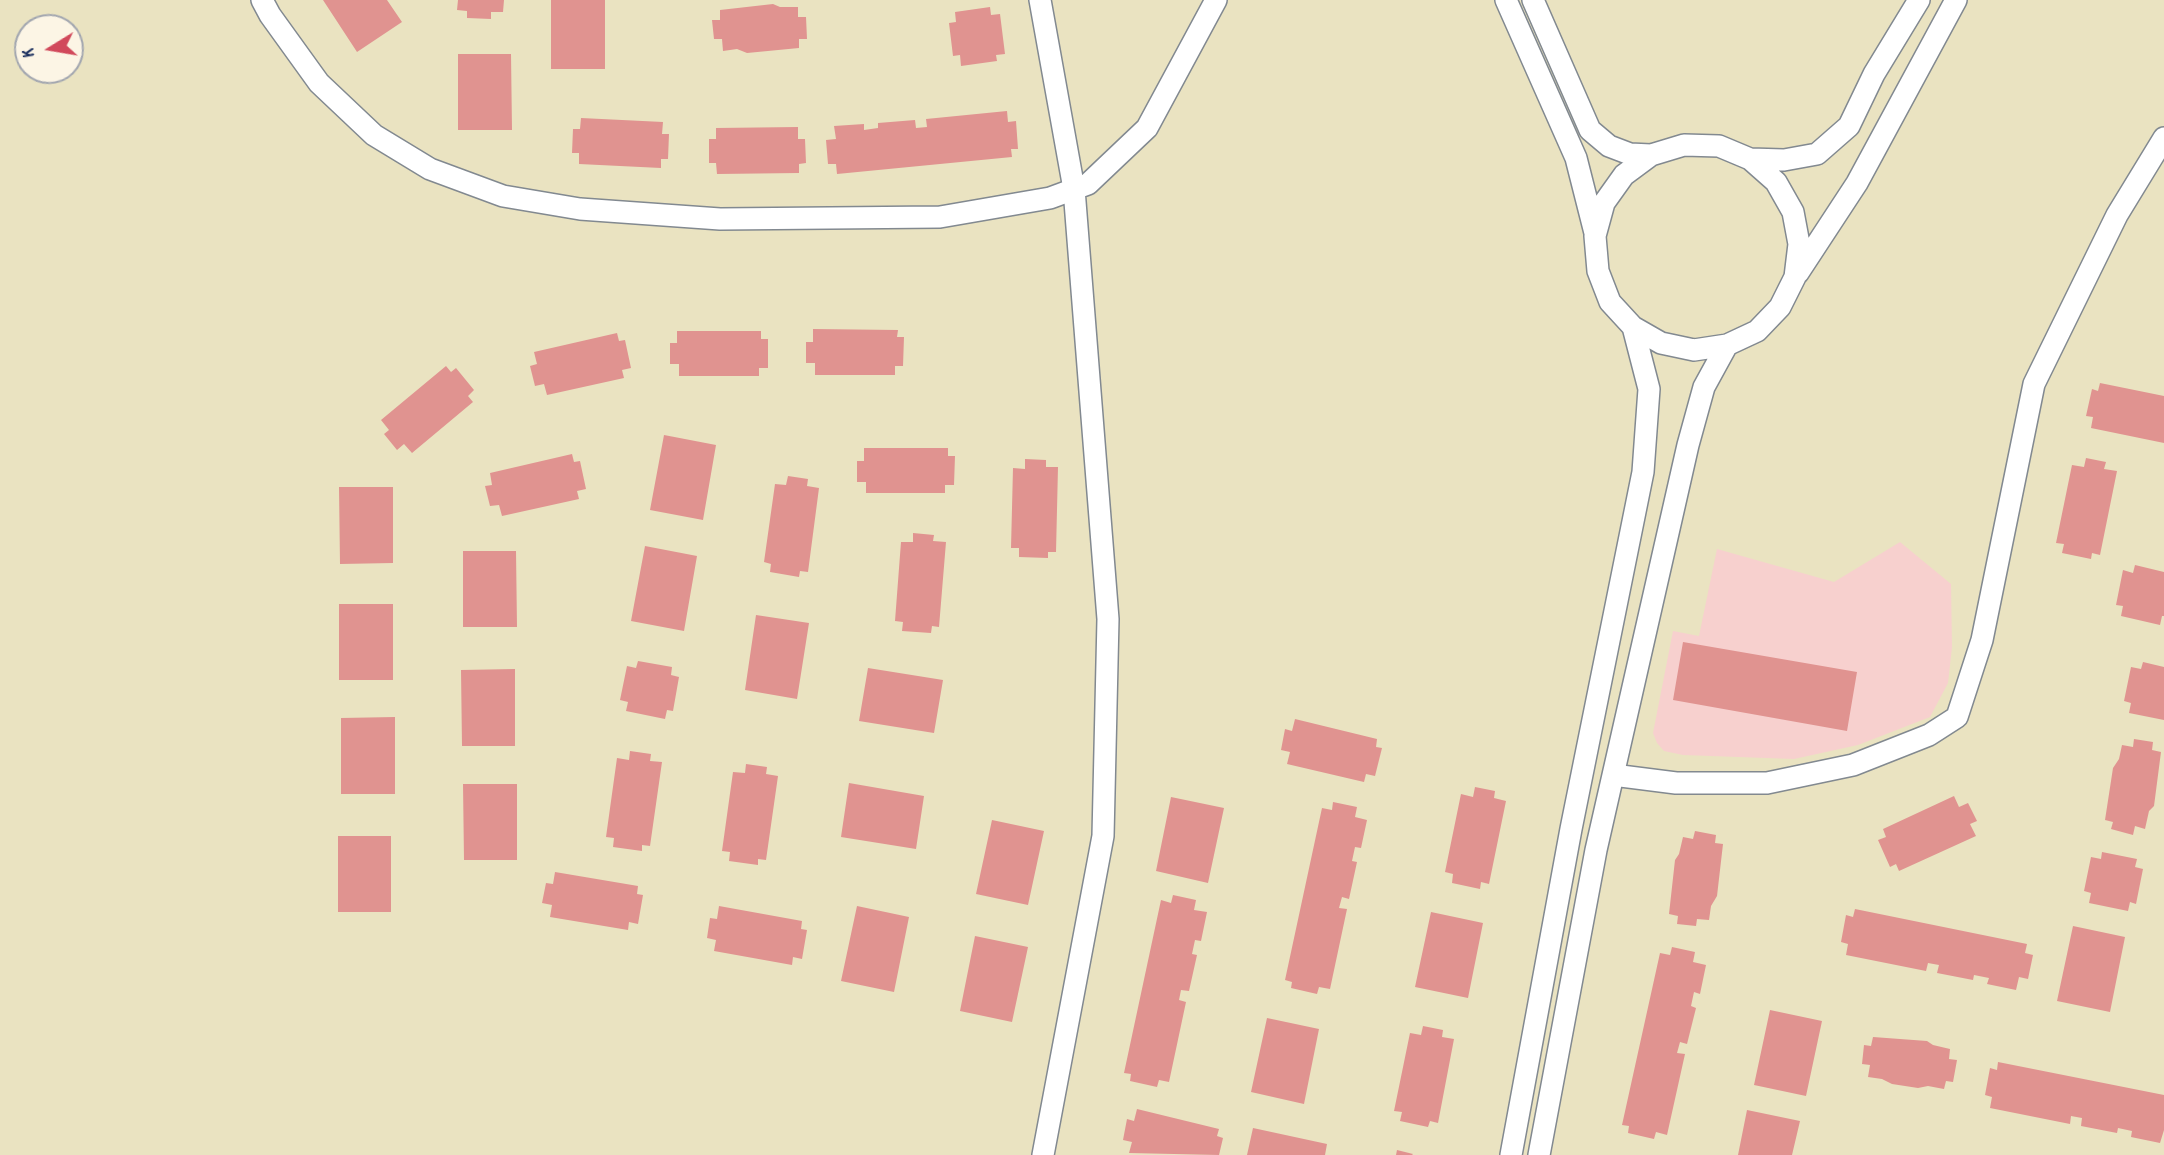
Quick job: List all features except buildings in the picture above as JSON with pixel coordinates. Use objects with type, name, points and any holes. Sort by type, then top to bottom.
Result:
[{"type":"street","points":[[262,0],[318,83],[374,135],[430,169],[503,196],[580,209],[720,219],[940,217],[1050,198],[1088,184],[1147,128],[1216,0]]},
{"type":"street","points":[[1040,0],[1074,190],[1108,620],[1103,836],[1043,1155]]},
{"type":"street","points":[[1506,0],[1576,158],[1595,236],[1598,271],[1611,302],[1633,327],[1661,343],[1694,350],[1727,345],[1757,331],[1780,307],[1795,277],[1857,183],[1956,0]]},
{"type":"street","points":[[1533,0],[1590,130],[1609,146],[1630,154],[1651,155],[1684,145],[1718,146],[1750,159],[1776,182],[1793,212],[1799,244],[1795,277]]},
{"type":"street","points":[[1750,159],[1784,160],[1817,154],[1849,126],[1874,74],[1919,0]]},
{"type":"street","points":[[1613,775],[1676,783],[1768,783],[1853,765],[1929,735],[1957,717],[1982,640],[2034,384],[2117,215],[2164,138]]},
{"type":"street","points":[[1595,236],[1604,203],[1624,175],[1651,155]]},
{"type":"street","points":[[1511,1155],[1571,828],[1643,472],[1649,389],[1633,327]]},
{"type":"street","points":[[1539,1155],[1596,850],[1688,445],[1704,387],[1727,345]]},
{"type":"shaded area","points":[[1900,542],[1951,584],[1952,647],[1948,683],[1930,717],[1858,745],[1794,759],[1683,755],[1664,751],[1657,743],[1653,733],[1673,631],[1699,636],[1717,549],[1834,582]]}]
